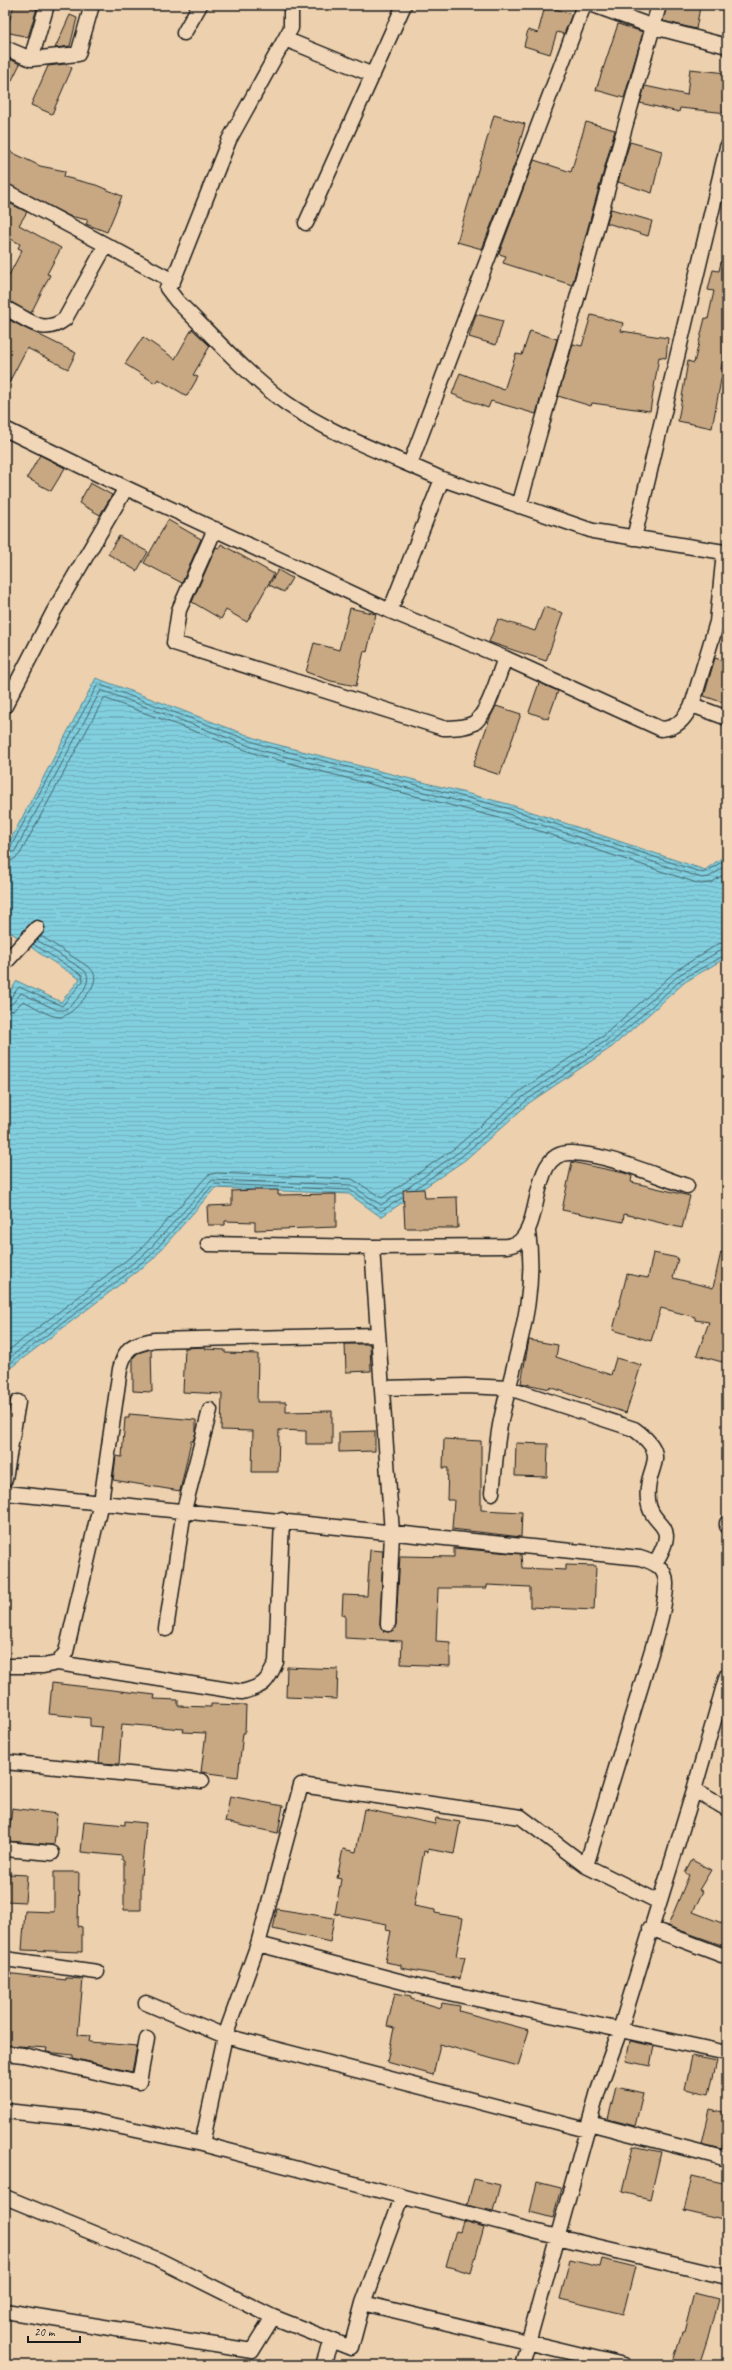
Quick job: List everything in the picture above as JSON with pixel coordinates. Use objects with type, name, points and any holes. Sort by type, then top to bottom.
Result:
[{"type":"street","points":[[32,59],[47,5]]},
{"type":"street","points":[[5,48],[32,59],[78,54],[92,5]]},
{"type":"street","points":[[184,33],[200,5]]},
{"type":"street","points":[[5,429],[126,488],[390,611],[505,658],[661,729],[669,728],[682,722],[692,705],[722,624],[724,552],[593,531],[442,479],[316,421],[286,403],[265,385],[177,301],[167,288],[173,281],[229,140],[291,28],[292,5]]},
{"type":"street","points":[[306,223],[404,5]]},
{"type":"street","points":[[410,464],[584,5]]},
{"type":"street","points":[[593,5],[654,27],[727,46]]},
{"type":"street","points":[[519,506],[659,5]]},
{"type":"street","points":[[285,39],[373,75]]},
{"type":"street","points":[[634,538],[727,147]]},
{"type":"street","points":[[5,191],[173,281]]},
{"type":"street","points":[[5,308],[39,326],[49,328],[57,325],[65,319],[106,245]]},
{"type":"street","points":[[390,611],[442,479]]},
{"type":"street","points":[[6,700],[54,611],[126,488]]},
{"type":"street","points":[[215,529],[179,610],[174,643],[443,728],[461,727],[474,723],[485,709],[505,658]]},
{"type":"street","points":[[692,705],[727,718]]},
{"type":"street","points":[[5,963],[37,928]]},
{"type":"street","points":[[208,1244],[372,1247],[507,1246],[520,1242],[528,1232],[546,1166],[556,1155],[571,1153],[605,1159],[687,1186]]},
{"type":"street","points":[[492,1493],[501,1422],[530,1295],[532,1260],[528,1232]]},
{"type":"street","points":[[372,1247],[392,1533],[388,1624]]},
{"type":"street","points":[[58,1663],[66,1652],[72,1630],[101,1502],[120,1369],[124,1355],[128,1348],[154,1340],[378,1335]]},
{"type":"street","points":[[382,1388],[466,1386],[509,1388],[634,1429],[650,1442],[656,1455],[648,1500],[650,1509],[663,1524],[667,1535],[663,1550],[655,1563]]},
{"type":"street","points":[[5,1479],[18,1402]]},
{"type":"street","points":[[166,1629],[184,1510],[210,1410]]},
{"type":"street","points":[[5,1493],[282,1520],[392,1533],[640,1558],[655,1563],[662,1569],[666,1582],[665,1597],[649,1661],[586,1866]]},
{"type":"street","points":[[5,1666],[43,1666],[58,1663],[242,1692],[260,1687],[269,1678],[276,1662],[282,1520]]},
{"type":"street","points":[[522,2365],[598,2091],[620,2030],[658,1902],[694,1790],[727,1676]]},
{"type":"street","points":[[5,1762],[202,1781]]},
{"type":"street","points":[[202,2144],[225,2036],[258,1944],[301,1785],[521,1817],[586,1866],[658,1902]]},
{"type":"street","points":[[694,1790],[727,1809]]},
{"type":"street","points":[[5,1849],[52,1853]]},
{"type":"street","points":[[650,1928],[727,1957]]},
{"type":"street","points":[[258,1944],[426,1988],[727,2053]]},
{"type":"street","points":[[5,1959],[96,1972]]},
{"type":"street","points":[[146,2003],[225,2036],[727,2159]]},
{"type":"street","points":[[5,2053],[23,2055],[139,2082],[147,2040]]},
{"type":"street","points":[[5,2112],[84,2119],[202,2144],[557,2237],[727,2277]]},
{"type":"street","points":[[5,2197],[159,2260],[273,2317],[351,2348],[363,2303],[402,2196]]},
{"type":"street","points":[[363,2303],[624,2365]]},
{"type":"street","points":[[5,2311],[252,2351],[273,2317]]},
{"type":"street","points":[[323,2365],[331,2340]]},
{"type":"water","points":[[96,678],[263,741],[508,804],[705,870],[727,854],[727,957],[685,982],[612,1047],[529,1103],[465,1160],[381,1217],[349,1194],[215,1188],[152,1260],[5,1372],[5,999],[17,981],[61,1002],[80,979],[39,953],[5,928],[5,850]]},
{"type":"building","points":[[14,5],[38,5],[28,37],[6,32]]},
{"type":"building","points":[[667,5],[700,7],[696,29],[663,21]]},
{"type":"building","points":[[545,6],[572,14],[564,34],[557,32],[550,54],[524,46],[528,30],[538,33]]},
{"type":"building","points":[[70,15],[77,18],[70,46],[55,48]]},
{"type":"building","points":[[618,24],[643,32],[624,98],[596,90]]},
{"type":"building","points":[[5,57],[20,64],[5,94]]},
{"type":"building","points":[[65,64],[72,68],[52,114],[31,105],[48,66]]},
{"type":"building","points":[[690,69],[727,73],[727,113],[680,108],[679,112],[640,103],[645,86],[687,95]]},
{"type":"building","points":[[494,115],[525,124],[516,155],[518,155],[482,249],[457,242]]},
{"type":"building","points":[[586,122],[615,130],[572,285],[503,263],[506,256],[499,254],[534,160],[571,172]]},
{"type":"building","points":[[630,142],[662,151],[652,193],[618,182]]},
{"type":"building","points":[[5,149],[40,166],[65,171],[64,177],[96,185],[122,196],[107,232],[86,224],[88,220],[69,216],[5,183]]},
{"type":"building","points":[[5,201],[27,212],[19,225],[61,248],[47,274],[50,275],[31,313],[5,300],[5,283],[22,250],[18,248],[20,244],[11,239],[5,250]]},
{"type":"building","points":[[611,209],[652,221],[648,236],[607,223]]},
{"type":"building","points":[[721,262],[727,262],[727,340],[712,428],[678,421],[688,361],[694,363],[705,318],[708,319],[714,291],[708,290],[713,270],[719,271]]},
{"type":"building","points":[[476,314],[503,321],[496,345],[469,337]]},
{"type":"building","points":[[591,315],[623,323],[621,331],[668,338],[666,358],[659,357],[650,411],[592,403],[591,406],[558,396],[573,344],[582,346]]},
{"type":"building","points":[[5,318],[76,353],[68,369],[27,348],[5,390]]},
{"type":"building","points":[[192,329],[210,346],[193,375],[198,377],[187,396],[158,379],[155,383],[125,364],[143,337],[175,359]]},
{"type":"building","points":[[530,331],[557,339],[536,414],[491,401],[488,408],[452,394],[460,373],[504,390],[516,354],[522,355]]},
{"type":"building","points":[[40,455],[65,468],[51,491],[27,478]]},
{"type":"building","points":[[90,483],[112,495],[100,515],[79,503]]},
{"type":"building","points":[[168,520],[201,539],[182,583],[144,563]]},
{"type":"building","points":[[119,536],[148,552],[137,571],[108,554]]},
{"type":"building","points":[[221,544],[274,574],[247,622],[226,610],[221,619],[192,602],[216,547],[219,548]]},
{"type":"building","points":[[278,570],[292,578],[284,592],[269,585]]},
{"type":"building","points":[[544,607],[563,613],[546,661],[489,642],[498,619],[535,631]]},
{"type":"building","points":[[350,608],[376,614],[367,652],[364,651],[356,686],[331,681],[306,672],[314,643],[339,650]]},
{"type":"building","points":[[715,658],[727,662],[727,704],[704,696]]},
{"type":"building","points":[[539,683],[558,691],[548,719],[529,712]]},
{"type":"building","points":[[496,706],[521,714],[500,775],[473,766],[490,718]]},
{"type":"building","points":[[572,1162],[624,1173],[632,1176],[631,1182],[690,1196],[682,1228],[624,1214],[623,1222],[562,1210]]},
{"type":"building","points":[[424,1189],[425,1198],[457,1197],[458,1228],[405,1228],[403,1190]]},
{"type":"building","points":[[278,1190],[278,1195],[336,1194],[336,1227],[255,1230],[255,1222],[225,1221],[225,1225],[208,1225],[207,1206],[232,1205],[232,1191]]},
{"type":"building","points":[[721,1252],[727,1252],[727,1348],[722,1362],[697,1355],[709,1322],[695,1320],[695,1317],[661,1308],[651,1341],[613,1330],[627,1274],[648,1278],[653,1253],[678,1258],[673,1278],[713,1288]]},
{"type":"building","points":[[529,1340],[558,1345],[556,1357],[611,1375],[616,1358],[641,1365],[626,1413],[550,1387],[550,1389],[521,1383]]},
{"type":"building","points":[[345,1344],[370,1344],[371,1371],[346,1372]]},
{"type":"building","points":[[205,1347],[205,1349],[225,1350],[225,1353],[258,1354],[257,1402],[286,1402],[286,1412],[332,1411],[332,1444],[306,1444],[306,1431],[279,1430],[278,1472],[252,1472],[253,1431],[221,1430],[222,1394],[183,1392],[185,1348]]},
{"type":"building","points":[[151,1349],[152,1392],[133,1391],[133,1358],[138,1353]]},
{"type":"building","points":[[129,1414],[196,1420],[196,1432],[193,1441],[191,1441],[180,1491],[113,1480],[116,1456],[122,1457],[125,1418],[129,1418]]},
{"type":"building","points":[[375,1431],[375,1451],[339,1452],[339,1432]]},
{"type":"building","points":[[444,1439],[481,1441],[481,1510],[522,1512],[521,1537],[452,1529],[454,1500],[447,1500],[448,1468],[443,1468]]},
{"type":"building","points":[[516,1443],[548,1444],[547,1477],[515,1476]]},
{"type":"building","points":[[454,1548],[521,1554],[522,1568],[566,1570],[566,1565],[596,1566],[594,1610],[530,1607],[530,1587],[487,1585],[487,1588],[438,1588],[436,1641],[450,1642],[450,1666],[401,1664],[402,1641],[345,1638],[345,1615],[342,1615],[343,1595],[367,1596],[370,1550],[383,1551],[380,1624],[383,1631],[388,1632],[395,1629],[396,1624],[400,1556],[454,1557]]},
{"type":"building","points":[[287,1667],[338,1669],[337,1699],[286,1697]]},
{"type":"building","points":[[52,1683],[155,1695],[154,1699],[178,1700],[178,1706],[211,1707],[211,1704],[246,1705],[245,1733],[243,1733],[238,1777],[201,1772],[206,1733],[183,1732],[184,1729],[122,1724],[119,1764],[99,1763],[102,1727],[90,1726],[90,1718],[49,1714]]},
{"type":"building","points":[[230,1796],[283,1806],[278,1833],[225,1822]]},
{"type":"building","points":[[12,1808],[57,1814],[54,1845],[8,1841]]},
{"type":"building","points":[[364,1809],[435,1824],[436,1818],[460,1822],[454,1854],[428,1849],[428,1852],[424,1851],[414,1906],[435,1910],[435,1913],[463,1918],[456,1956],[465,1957],[460,1979],[401,1968],[401,1965],[385,1962],[391,1931],[386,1930],[387,1924],[335,1914],[341,1879],[337,1878],[343,1849],[356,1852]]},
{"type":"building","points":[[84,1821],[125,1825],[125,1821],[146,1823],[141,1876],[141,1910],[124,1910],[124,1861],[122,1860],[122,1856],[81,1852]]},
{"type":"building","points":[[692,1860],[711,1870],[699,1890],[703,1891],[693,1912],[727,1925],[727,1947],[668,1926],[689,1875],[685,1873]]},
{"type":"building","points":[[54,1872],[79,1872],[78,1926],[82,1927],[82,1952],[22,1950],[25,1911],[54,1912]]},
{"type":"building","points":[[8,1874],[27,1875],[25,1902],[6,1901]]},
{"type":"building","points":[[277,1909],[334,1918],[330,1942],[273,1929]]},
{"type":"building","points":[[5,1973],[66,1980],[66,1978],[83,1979],[78,2035],[90,2036],[89,2042],[137,2046],[132,2072],[73,2058],[73,2055],[46,2052],[47,2048],[5,2045]]},
{"type":"building","points":[[395,1993],[411,1996],[411,1999],[441,2008],[442,2003],[460,2006],[459,2011],[529,2030],[518,2066],[440,2044],[433,2075],[387,2062],[394,2028],[387,2026]]},
{"type":"building","points":[[630,2041],[654,2046],[650,2066],[626,2061]]},
{"type":"building","points":[[692,2056],[717,2061],[709,2094],[685,2089]]},
{"type":"building","points":[[616,2087],[643,2093],[635,2126],[608,2119]]},
{"type":"building","points":[[710,2109],[727,2113],[727,2126],[722,2149],[702,2144]]},
{"type":"building","points":[[633,2146],[661,2152],[650,2199],[622,2192]]},
{"type":"building","points":[[692,2176],[727,2184],[727,2221],[684,2211]]},
{"type":"building","points":[[474,2179],[500,2185],[493,2211],[467,2205]]},
{"type":"building","points":[[537,2182],[561,2188],[553,2218],[530,2212]]},
{"type":"building","points":[[463,2221],[484,2227],[471,2273],[446,2266],[456,2230],[460,2231]]},
{"type":"building","points":[[602,2259],[635,2267],[623,2314],[560,2299],[570,2260],[600,2267]]},
{"type":"building","points":[[694,2293],[718,2299],[709,2334],[699,2365],[672,2365],[682,2333],[684,2333]]}]
